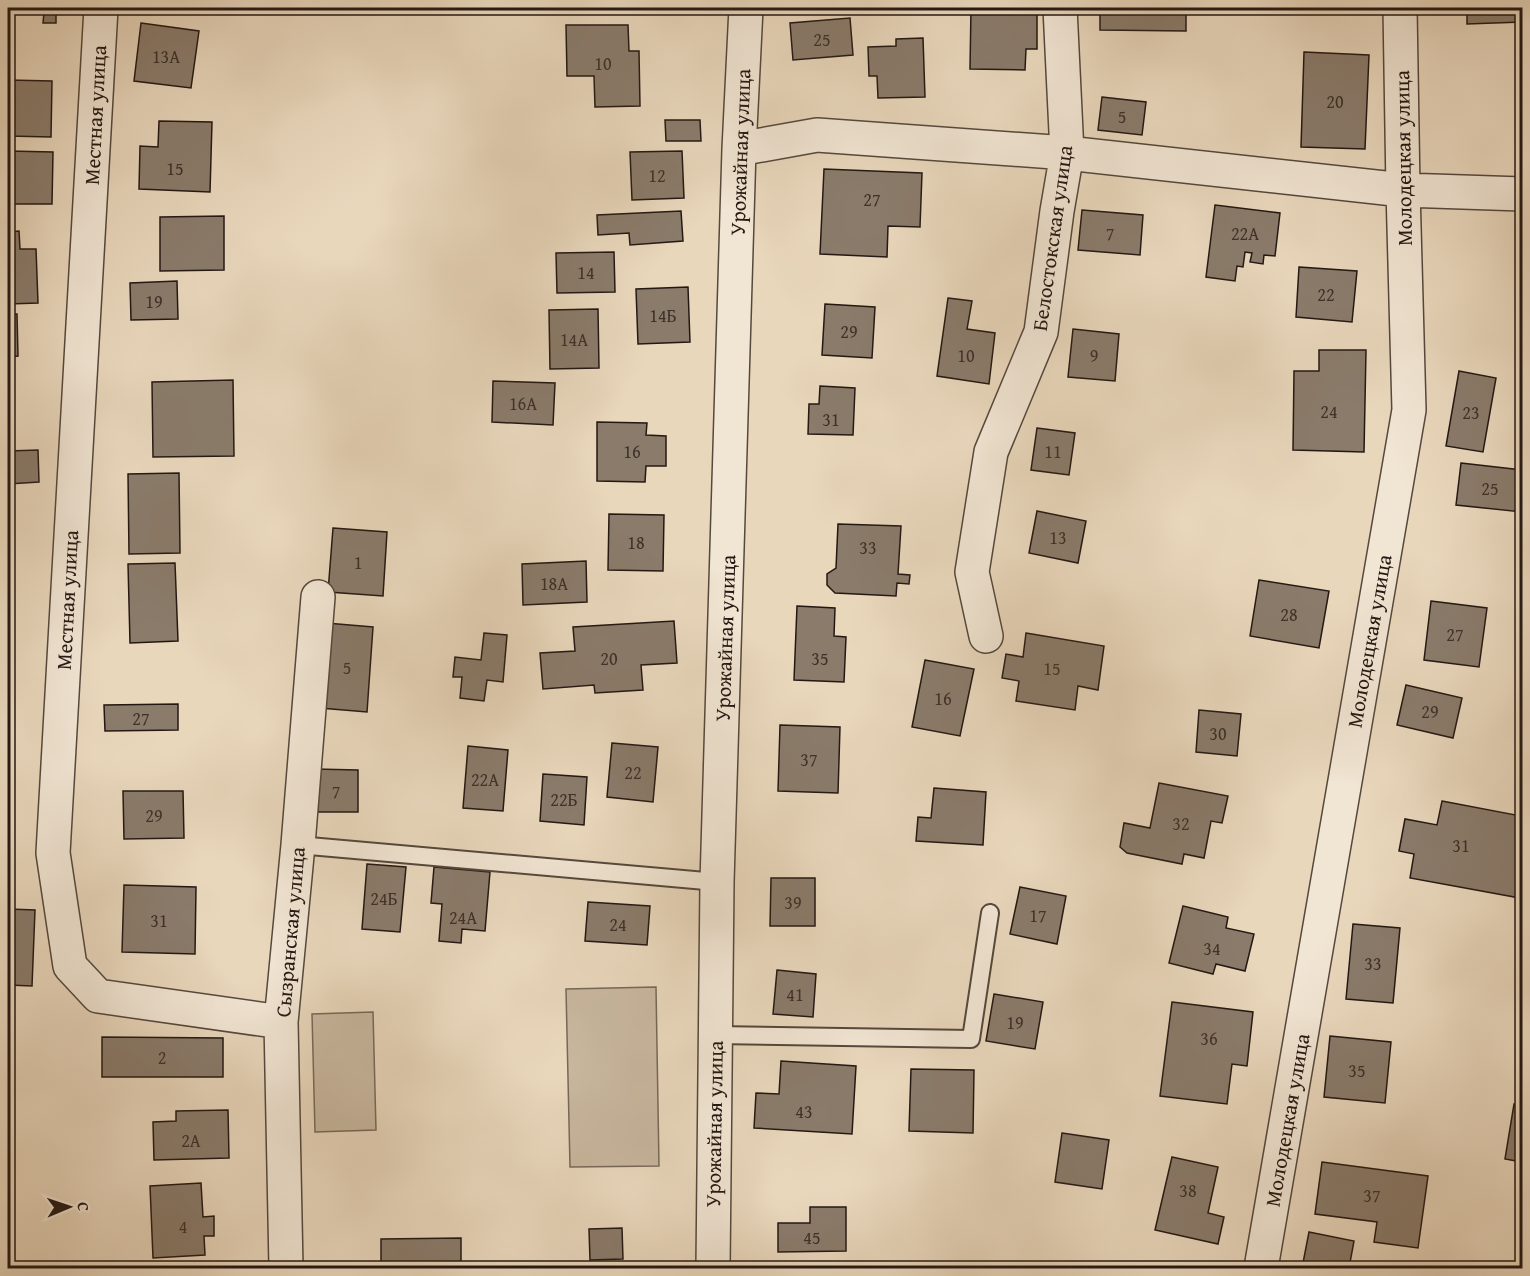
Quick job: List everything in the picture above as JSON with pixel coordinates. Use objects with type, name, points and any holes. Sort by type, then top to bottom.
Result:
[{"type":"street","name":"Местная улица","points":[[101,8],[53,853],[70,966],[98,996],[281,1022]]},
{"type":"street","name":"Урожайная улица","points":[[713,1269],[717,882],[746,8]]},
{"type":"street","name":"Белостокская улица","points":[[986,636],[972,572],[991,452],[1041,332],[1067,153],[1060,8]]},
{"type":"street","name":"Молодецкая улица","points":[[1261,1269],[1409,410],[1400,8]]},
{"type":"street","points":[[740,149],[817,135],[1067,153],[1403,190],[1522,194]]},
{"type":"street","name":"Сызранская улица","points":[[286,1269],[281,1022],[318,597]]},
{"type":"lane","points":[[298,845],[717,882]]},
{"type":"lane","points":[[715,1035],[971,1039],[990,913]]},
{"type":"shaded area","points":[[656,987],[659,1166],[570,1167],[566,989]]},
{"type":"shaded area","points":[[373,1012],[376,1130],[315,1132],[312,1014]]},
{"type":"building","points":[[8,8],[74,8],[74,12],[56,12],[56,23],[43,23],[44,12],[8,11]]},
{"type":"building","points":[[971,8],[1037,8],[1037,49],[1026,49],[1025,70],[970,69]]},
{"type":"building","points":[[1100,8],[1186,8],[1186,31],[1100,30]]},
{"type":"building","points":[[1467,8],[1522,8],[1522,22],[1467,24]]},
{"type":"building","points":[[850,18],[853,55],[793,60],[790,23]]},
{"type":"building","points":[[141,23],[199,31],[191,88],[134,81]]},
{"type":"building","points":[[566,25],[628,25],[629,51],[639,51],[640,106],[595,107],[594,76],[567,76]]},
{"type":"building","points":[[923,38],[925,97],[878,98],[877,76],[869,76],[868,47],[896,46],[896,39]]},
{"type":"building","points":[[1304,52],[1369,55],[1365,149],[1301,147]]},
{"type":"building","points":[[8,80],[52,81],[51,137],[8,136]]},
{"type":"building","points":[[1102,97],[1146,102],[1142,135],[1098,130]]},
{"type":"building","points":[[665,120],[700,120],[701,141],[666,141]]},
{"type":"building","points":[[159,121],[212,122],[210,192],[139,189],[140,146],[158,147]]},
{"type":"building","points":[[8,151],[53,152],[52,204],[8,204]]},
{"type":"building","points":[[682,151],[684,198],[632,200],[630,152]]},
{"type":"building","points":[[824,169],[922,173],[920,227],[888,226],[887,257],[820,254]]},
{"type":"building","points":[[1215,205],[1280,213],[1275,256],[1264,255],[1263,264],[1250,262],[1252,253],[1245,252],[1243,267],[1237,266],[1235,281],[1206,277]]},
{"type":"building","points":[[1082,210],[1143,215],[1140,255],[1078,250]]},
{"type":"building","points":[[681,211],[683,241],[630,245],[629,233],[598,235],[597,215]]},
{"type":"building","points":[[224,216],[224,270],[160,271],[160,217]]},
{"type":"building","points":[[19,231],[20,249],[36,249],[38,303],[8,304],[8,232]]},
{"type":"building","points":[[614,252],[615,292],[557,293],[556,253]]},
{"type":"building","points":[[1299,267],[1357,271],[1352,322],[1296,317]]},
{"type":"building","points":[[177,281],[178,319],[131,320],[130,283]]},
{"type":"building","points":[[688,287],[690,342],[638,344],[636,289]]},
{"type":"building","points":[[948,298],[972,301],[967,329],[995,333],[989,384],[937,376]]},
{"type":"building","points":[[825,304],[875,307],[872,358],[822,355]]},
{"type":"building","points":[[598,309],[599,368],[550,369],[549,310]]},
{"type":"building","points":[[8,314],[17,314],[18,356],[8,357]]},
{"type":"building","points":[[1073,329],[1119,334],[1115,381],[1068,377]]},
{"type":"building","points":[[1319,350],[1366,350],[1364,452],[1293,450],[1294,371],[1319,371]]},
{"type":"building","points":[[1459,371],[1496,378],[1483,452],[1446,446]]},
{"type":"building","points":[[233,380],[234,456],[153,457],[152,382]]},
{"type":"building","points":[[493,381],[555,383],[553,425],[492,422]]},
{"type":"building","points":[[820,386],[855,388],[853,435],[808,434],[809,404],[819,404]]},
{"type":"building","points":[[597,422],[647,423],[646,435],[666,436],[666,466],[646,466],[645,482],[597,481]]},
{"type":"building","points":[[1037,428],[1075,433],[1069,475],[1031,470]]},
{"type":"building","points":[[38,450],[39,482],[8,484],[8,451]]},
{"type":"building","points":[[1461,463],[1522,470],[1522,512],[1456,505]]},
{"type":"building","points":[[179,473],[180,553],[129,554],[128,474]]},
{"type":"building","points":[[1037,511],[1086,521],[1078,563],[1029,553]]},
{"type":"building","points":[[609,514],[664,515],[663,571],[608,570]]},
{"type":"building","points":[[8,523],[11,523],[13,556],[8,556]]},
{"type":"building","points":[[838,524],[901,526],[898,574],[910,575],[909,584],[897,583],[896,596],[835,593],[827,585],[827,574],[836,568]]},
{"type":"building","points":[[333,528],[387,532],[383,596],[328,592]]},
{"type":"building","points":[[586,561],[587,602],[523,605],[522,564]]},
{"type":"building","points":[[175,563],[178,641],[130,643],[128,564]]},
{"type":"building","points":[[1259,580],[1329,591],[1319,648],[1250,636]]},
{"type":"building","points":[[1431,601],[1487,608],[1479,667],[1424,660]]},
{"type":"building","points":[[797,606],[835,608],[834,636],[846,637],[844,682],[794,680]]},
{"type":"building","points":[[674,621],[677,663],[641,665],[643,690],[595,693],[594,685],[543,689],[540,653],[575,651],[573,627]]},
{"type":"building","points":[[326,623],[373,627],[367,712],[320,708]]},
{"type":"building","points":[[484,633],[507,635],[503,682],[487,680],[484,701],[460,698],[462,677],[453,677],[455,657],[481,660]]},
{"type":"building","points":[[1026,633],[1104,646],[1098,690],[1078,686],[1075,710],[1016,701],[1019,681],[1002,678],[1006,654],[1023,657]]},
{"type":"building","points":[[925,660],[974,669],[960,736],[912,727]]},
{"type":"building","points":[[1406,685],[1462,698],[1453,738],[1397,725]]},
{"type":"building","points":[[178,704],[178,730],[105,731],[104,705]]},
{"type":"building","points":[[1199,710],[1241,714],[1237,756],[1196,752]]},
{"type":"building","points":[[8,712],[10,712],[12,753],[8,753]]},
{"type":"building","points":[[780,725],[840,727],[838,793],[778,791]]},
{"type":"building","points":[[612,743],[658,747],[653,802],[607,797]]},
{"type":"building","points":[[468,746],[508,750],[503,811],[463,808]]},
{"type":"building","points":[[314,769],[358,770],[358,812],[315,812]]},
{"type":"building","points":[[543,774],[587,777],[584,825],[540,821]]},
{"type":"building","points":[[1159,783],[1228,796],[1222,823],[1211,821],[1204,858],[1184,854],[1182,864],[1127,853],[1120,847],[1124,823],[1150,828]]},
{"type":"building","points":[[934,788],[986,792],[983,845],[916,841],[918,817],[931,818]]},
{"type":"building","points":[[123,791],[183,791],[184,838],[124,839]]},
{"type":"building","points":[[1442,801],[1521,816],[1517,839],[1522,840],[1520,898],[1410,878],[1414,854],[1399,851],[1405,819],[1437,825]]},
{"type":"building","points":[[367,864],[406,867],[400,932],[362,929]]},
{"type":"building","points":[[434,867],[490,872],[485,931],[462,929],[461,943],[439,941],[442,904],[431,903]]},
{"type":"building","points":[[771,878],[815,878],[815,926],[770,926]]},
{"type":"building","points":[[124,885],[196,887],[195,954],[122,952]]},
{"type":"building","points":[[1020,887],[1066,896],[1057,944],[1010,934]]},
{"type":"building","points":[[588,902],[650,906],[647,945],[585,941]]},
{"type":"building","points":[[1183,906],[1228,917],[1226,928],[1254,934],[1245,971],[1216,964],[1213,974],[1169,963]]},
{"type":"building","points":[[8,909],[35,910],[32,986],[8,985]]},
{"type":"building","points":[[1353,924],[1400,928],[1393,1003],[1346,999]]},
{"type":"building","points":[[777,970],[816,974],[813,1017],[773,1014]]},
{"type":"building","points":[[994,994],[1043,1002],[1035,1049],[986,1041]]},
{"type":"building","points":[[1172,1002],[1253,1012],[1247,1066],[1232,1064],[1227,1104],[1160,1096]]},
{"type":"building","points":[[1330,1036],[1391,1042],[1385,1103],[1324,1097]]},
{"type":"building","points":[[102,1037],[223,1038],[223,1077],[102,1077]]},
{"type":"building","points":[[781,1061],[856,1066],[852,1134],[754,1128],[756,1093],[779,1094]]},
{"type":"building","points":[[911,1069],[974,1070],[973,1133],[909,1131]]},
{"type":"building","points":[[1514,1104],[1522,1105],[1522,1162],[1505,1159]]},
{"type":"building","points":[[228,1110],[229,1158],[154,1160],[153,1122],[176,1121],[176,1111]]},
{"type":"building","points":[[1062,1133],[1109,1140],[1102,1189],[1055,1182]]},
{"type":"building","points":[[1172,1157],[1218,1167],[1208,1213],[1224,1217],[1218,1244],[1155,1230]]},
{"type":"building","points":[[1322,1162],[1428,1176],[1418,1248],[1374,1242],[1377,1222],[1315,1214]]},
{"type":"building","points":[[201,1183],[203,1217],[214,1216],[214,1236],[204,1236],[205,1255],[153,1258],[150,1186]]},
{"type":"building","points":[[810,1207],[846,1207],[846,1251],[778,1252],[778,1223],[810,1223]]},
{"type":"building","points":[[622,1228],[623,1259],[590,1260],[589,1229]]},
{"type":"building","points":[[1309,1232],[1354,1241],[1349,1268],[1302,1268]]},
{"type":"building","points":[[461,1238],[461,1268],[381,1268],[381,1239]]}]
